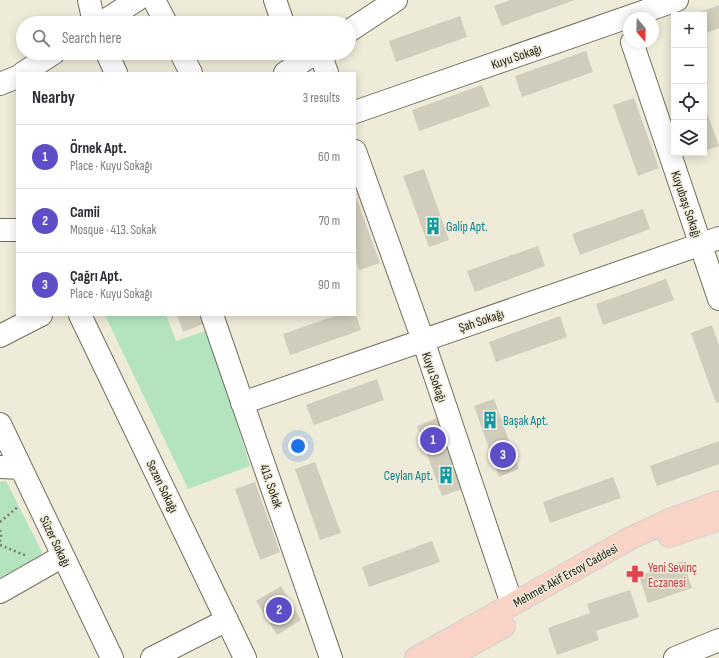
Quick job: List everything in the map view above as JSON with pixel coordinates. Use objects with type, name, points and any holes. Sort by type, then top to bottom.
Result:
[{"type":"main road","name":"Mehmet Akif Ersoy Caddesi","points":[[416,658],[631,538],[672,519],[719,502]]},
{"type":"main road","name":"Mehmet Akif Ersoy Caddesi","points":[[448,658],[637,551],[674,534],[719,519]]},
{"type":"street","points":[[89,0],[92,16]]},
{"type":"street","points":[[113,16],[137,0]]},
{"type":"street","points":[[154,0],[162,16]]},
{"type":"street","points":[[275,0],[281,16]]},
{"type":"street","points":[[356,26],[396,0]]},
{"type":"street","name":"Kuyu Sokağı","points":[[640,12],[677,0]]},
{"type":"street","name":"Kuyu Sokağı","points":[[356,112],[623,17]]},
{"type":"street","name":"Kuyubaşı Sokağı","points":[[634,48],[710,241],[719,299]]},
{"type":"street","points":[[25,72],[43,60]]},
{"type":"street","points":[[110,60],[116,72]]},
{"type":"street","points":[[184,60],[190,72]]},
{"type":"street","points":[[322,60],[327,72]]},
{"type":"street","points":[[0,84],[16,77]]},
{"type":"street","name":"Kuyu Sokağı","points":[[356,154],[423,340],[512,604]]},
{"type":"street","points":[[0,230],[16,230]]},
{"type":"street","name":"Şah Sokağı","points":[[242,403],[710,241]]},
{"type":"street","points":[[0,336],[39,316]]},
{"type":"street","name":"Sezen Sokağı","points":[[80,316],[245,658]]},
{"type":"street","name":"413. Sokak","points":[[212,316],[332,658]]},
{"type":"street","name":"Süzer Sokağı","points":[[0,424],[10,467],[33,494],[56,560],[112,658]]},
{"type":"street","points":[[0,592],[56,560]]},
{"type":"street","points":[[152,658],[227,620]]},
{"type":"street","points":[[675,658],[710,648]]},
{"type":"path","points":[[0,522],[33,494]]},
{"type":"path","points":[[0,530],[0,542]]},
{"type":"path","points":[[0,545],[56,560]]},
{"type":"green space","points":[[105,316],[166,316],[176,341],[208,330],[250,466],[188,489]]},
{"type":"green space","points":[[6,481],[42,552],[37,560],[0,580],[0,482]]},
{"type":"building","points":[[510,0],[575,0],[502,26],[494,6]]},
{"type":"building","points":[[719,5],[719,28],[707,33],[707,12],[700,12]]},
{"type":"building","points":[[460,16],[467,37],[396,62],[389,41]]},
{"type":"building","points":[[586,51],[593,72],[522,97],[515,76]]},
{"type":"building","points":[[482,85],[490,106],[419,131],[412,110]]},
{"type":"building","points":[[634,98],[659,168],[638,176],[613,105]]},
{"type":"building","points":[[707,113],[719,146],[707,150]]},
{"type":"building","points":[[424,169],[449,240],[429,247],[403,176]]},
{"type":"building","points":[[356,197],[380,263],[359,270],[356,261]]},
{"type":"building","points":[[643,209],[650,229],[580,255],[572,234]]},
{"type":"building","points":[[538,246],[545,266],[475,292],[467,271]]},
{"type":"building","points":[[666,279],[674,300],[603,325],[596,304]]},
{"type":"building","points":[[356,315],[361,330],[290,355],[283,334],[334,316]]},
{"type":"building","points":[[177,316],[200,316],[203,324],[183,332]]},
{"type":"building","points":[[560,316],[567,337],[496,362],[489,342]]},
{"type":"building","points":[[712,325],[719,345],[719,402],[716,403],[691,333]]},
{"type":"building","points":[[377,379],[384,400],[314,425],[306,405]]},
{"type":"building","points":[[494,399],[519,469],[499,477],[474,406]]},
{"type":"building","points":[[437,418],[463,489],[442,496],[417,426]]},
{"type":"building","points":[[719,441],[719,464],[657,486],[650,466]]},
{"type":"building","points":[[315,462],[341,533],[320,540],[295,469]]},
{"type":"building","points":[[613,477],[621,498],[550,523],[543,502]]},
{"type":"building","points":[[255,482],[280,552],[260,560],[235,489]]},
{"type":"building","points":[[432,541],[440,562],[369,587],[362,567]]},
{"type":"building","points":[[683,561],[692,588],[648,603],[639,576]]},
{"type":"building","points":[[281,586],[301,620],[277,635],[256,601]]},
{"type":"building","points":[[630,590],[639,617],[596,631],[599,640],[557,655],[548,628],[590,613],[587,604]]},
{"type":"place","name":"Galip Apt.","points":[[433,226]]},
{"type":"place","name":"Başak Apt.","points":[[490,420]]},
{"type":"place","name":"Örnek Apt.","points":[[433,440]]},
{"type":"place","name":"Çağrı Apt.","points":[[503,455]]},
{"type":"place","name":"Ceylan Apt.","points":[[446,475]]},
{"type":"place","name":"Yeni Sevinç Eczanesi","points":[[635,574]]},
{"type":"place","name":"Camii","points":[[279,610]]}]
